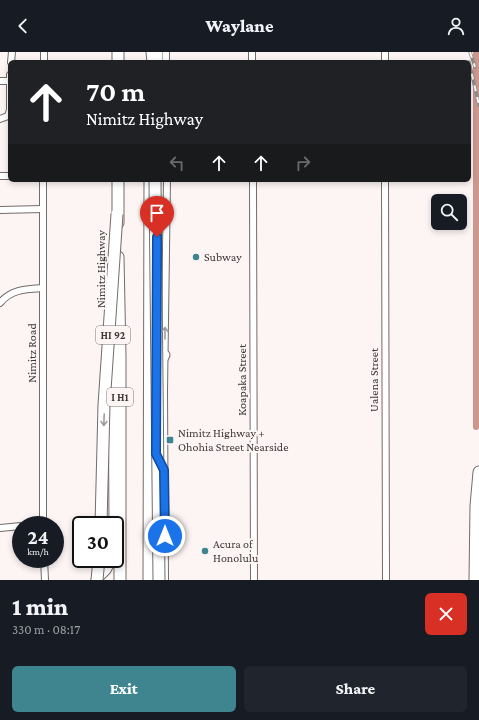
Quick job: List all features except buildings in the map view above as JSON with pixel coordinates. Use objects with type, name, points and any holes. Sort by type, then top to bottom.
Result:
[{"type":"highway","name":"I H1","points":[[118,182],[120,580]]},
{"type":"highway","name":"I H1","points":[[150,182],[151,580]]},
{"type":"highway","points":[[156,182],[160,580]]},
{"type":"highway","points":[[100,516],[104,405],[118,214]]},
{"type":"highway","points":[[475,580],[475,542],[479,472]]},
{"type":"highway","points":[[97,580],[98,568]]},
{"type":"main road","name":"Nimitz Highway","points":[[113,182],[114,516]]},
{"type":"main road","points":[[151,580],[156,454],[156,182]]},
{"type":"main road","points":[[156,370],[165,355]]},
{"type":"main road","points":[[156,454],[164,470]]},
{"type":"main road","points":[[151,580],[165,564]]},
{"type":"main road","points":[[97,580],[107,568]]},
{"type":"main road","points":[[113,568],[114,580]]},
{"type":"street","name":"Nimitz Road","points":[[43,182],[43,516]]},
{"type":"street","points":[[165,580],[164,470],[167,182]]},
{"type":"street","name":"Koapaka Street","points":[[253,182],[254,580]]},
{"type":"street","name":"Ualena Street","points":[[385,182],[386,580]]},
{"type":"street","points":[[0,210],[43,209]]},
{"type":"street","points":[[0,303],[9,295],[22,289],[43,288]]},
{"type":"street","points":[[0,528],[12,527]]},
{"type":"street","points":[[44,568],[45,580]]},
{"type":"waterway","points":[[476,52],[476,427]]},
{"type":"railway","points":[[470,52],[475,67]]},
{"type":"railway","points":[[471,71],[479,105]]},
{"type":"place","name":"Subway","points":[[196,257]]},
{"type":"place","name":"Nimitz Highway + Ohohia Street Nearside","points":[[170,440]]},
{"type":"place","name":"Acura of Honolulu","points":[[205,551]]},
{"type":"route","points":[[157,237],[156,454],[164,470],[165,536]]}]
